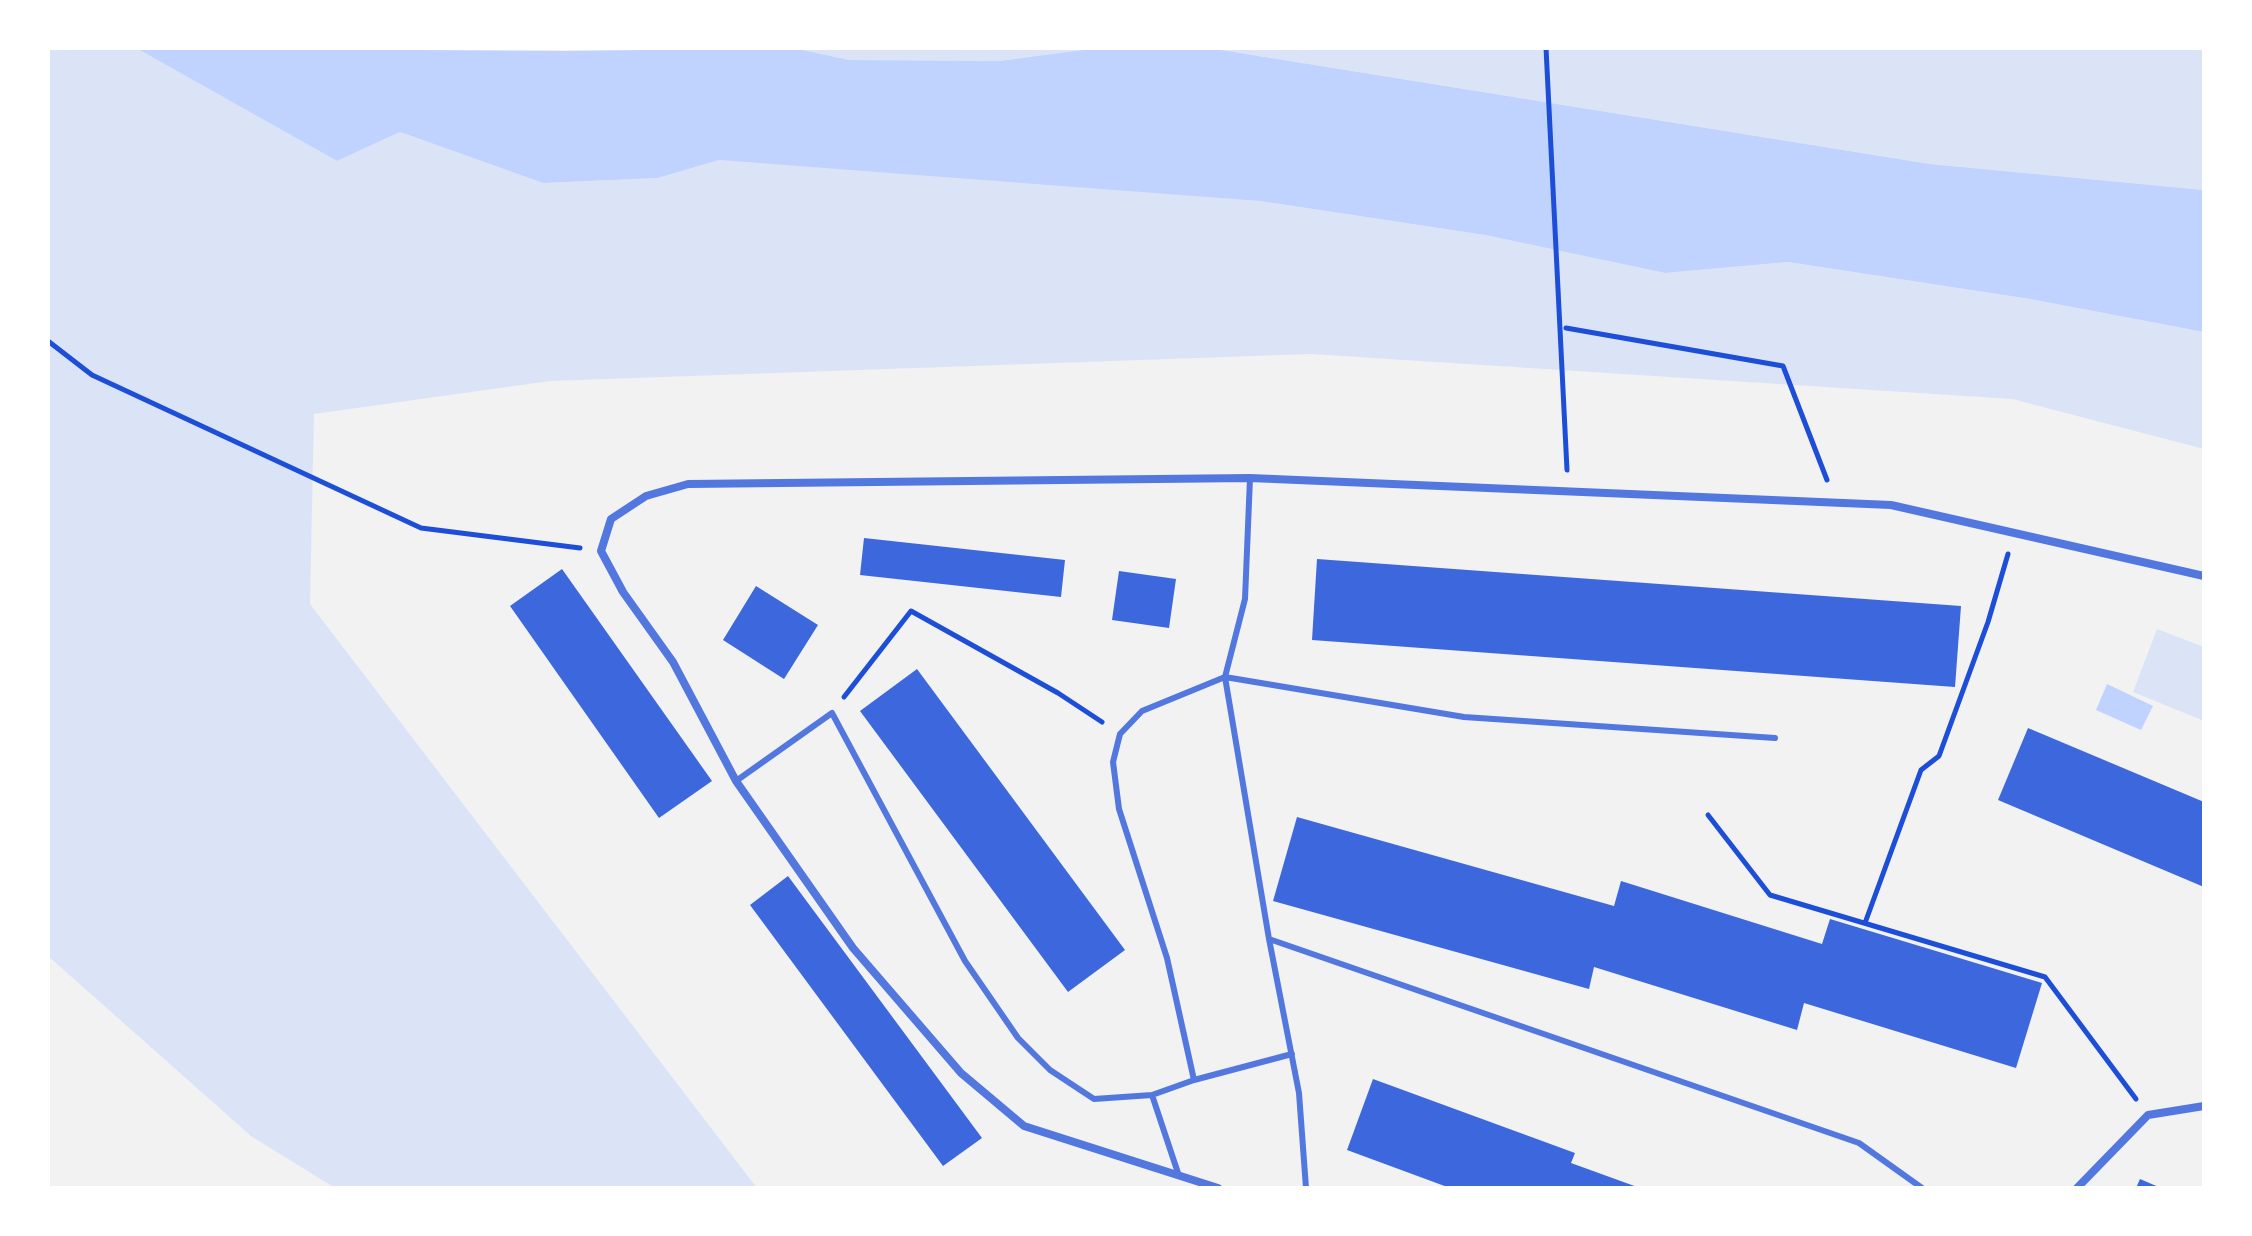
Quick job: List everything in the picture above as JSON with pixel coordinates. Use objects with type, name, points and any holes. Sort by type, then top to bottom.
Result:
[{"type":"street","points":[[1218,1188],[1024,1126],[961,1073],[853,948],[736,781],[673,662],[623,592],[601,551],[611,519],[646,496],[688,484],[1250,478],[1891,505],[2204,576]]},
{"type":"street","points":[[2077,1188],[2148,1115],[2204,1106]]},
{"type":"lane","points":[[1250,478],[1245,599],[1225,677],[1269,939],[1299,1093],[1306,1188]]},
{"type":"lane","points":[[1194,1080],[1167,958],[1119,809],[1113,762],[1120,734],[1142,711],[1225,677],[1464,717],[1775,738]]},
{"type":"lane","points":[[736,781],[832,713],[965,961],[1018,1038],[1050,1070],[1094,1099],[1152,1095],[1194,1080],[1292,1054]]},
{"type":"lane","points":[[1269,939],[1859,1143],[1922,1188]]},
{"type":"lane","points":[[1152,1095],[1178,1173]]},
{"type":"path","points":[[1546,48],[1568,491]]},
{"type":"path","points":[[1566,328],[1783,366],[1835,502]]},
{"type":"path","points":[[48,341],[92,375],[421,528],[601,551]]},
{"type":"path","points":[[1865,923],[1921,770],[1939,756],[1988,622],[2014,533]]},
{"type":"path","points":[[832,713],[911,611],[1058,693],[1120,734]]},
{"type":"path","points":[[1708,815],[1770,895],[2045,977],[2148,1115]]},
{"type":"shaded area","points":[[48,48],[136,48],[337,161],[400,132],[543,183],[658,178],[719,160],[1036,182],[1260,201],[1485,235],[1665,273],[1788,262],[2030,299],[2204,332],[2204,449],[2012,399],[1311,354],[550,381],[314,414],[310,604],[757,1188],[335,1188],[251,1136],[48,956]]},
{"type":"shaded area","points":[[794,48],[1098,48],[999,61],[849,60]]},
{"type":"shaded area","points":[[1209,48],[2204,48],[2204,190],[1930,164]]},
{"type":"shaded area","points":[[2157,629],[2204,647],[2204,721],[2133,692]]},
{"type":"water","points":[[136,48],[565,51],[794,48],[849,60],[999,61],[1098,48],[1209,48],[1930,164],[2204,190],[2204,332],[2030,299],[1788,262],[1665,273],[1485,235],[1260,201],[719,160],[658,178],[543,183],[400,132],[337,161]]},
{"type":"water","points":[[2107,684],[2153,706],[2141,730],[2096,710]]},
{"type":"building","points":[[864,538],[1065,560],[1061,597],[860,575]]},
{"type":"building","points":[[1317,559],[1961,606],[1955,687],[1312,640]]},
{"type":"building","points":[[562,569],[712,781],[659,818],[510,606]]},
{"type":"building","points":[[1119,571],[1176,579],[1169,628],[1112,620]]},
{"type":"building","points":[[756,586],[818,625],[784,679],[723,640]]},
{"type":"building","points":[[917,669],[1125,950],[1068,992],[860,711]]},
{"type":"building","points":[[2028,728],[2204,802],[2204,887],[1998,800]]},
{"type":"building","points":[[1297,817],[1614,906],[1621,881],[1822,944],[1830,919],[2042,983],[2016,1068],[1804,1003],[1797,1030],[1594,967],[1589,989],[1273,901]]},
{"type":"building","points":[[788,876],[982,1138],[943,1166],[750,905]]},
{"type":"building","points":[[1373,1079],[1575,1153],[1571,1163],[1640,1188],[1450,1188],[1347,1150]]},
{"type":"building","points":[[2140,1179],[2161,1188],[2136,1188]]}]
